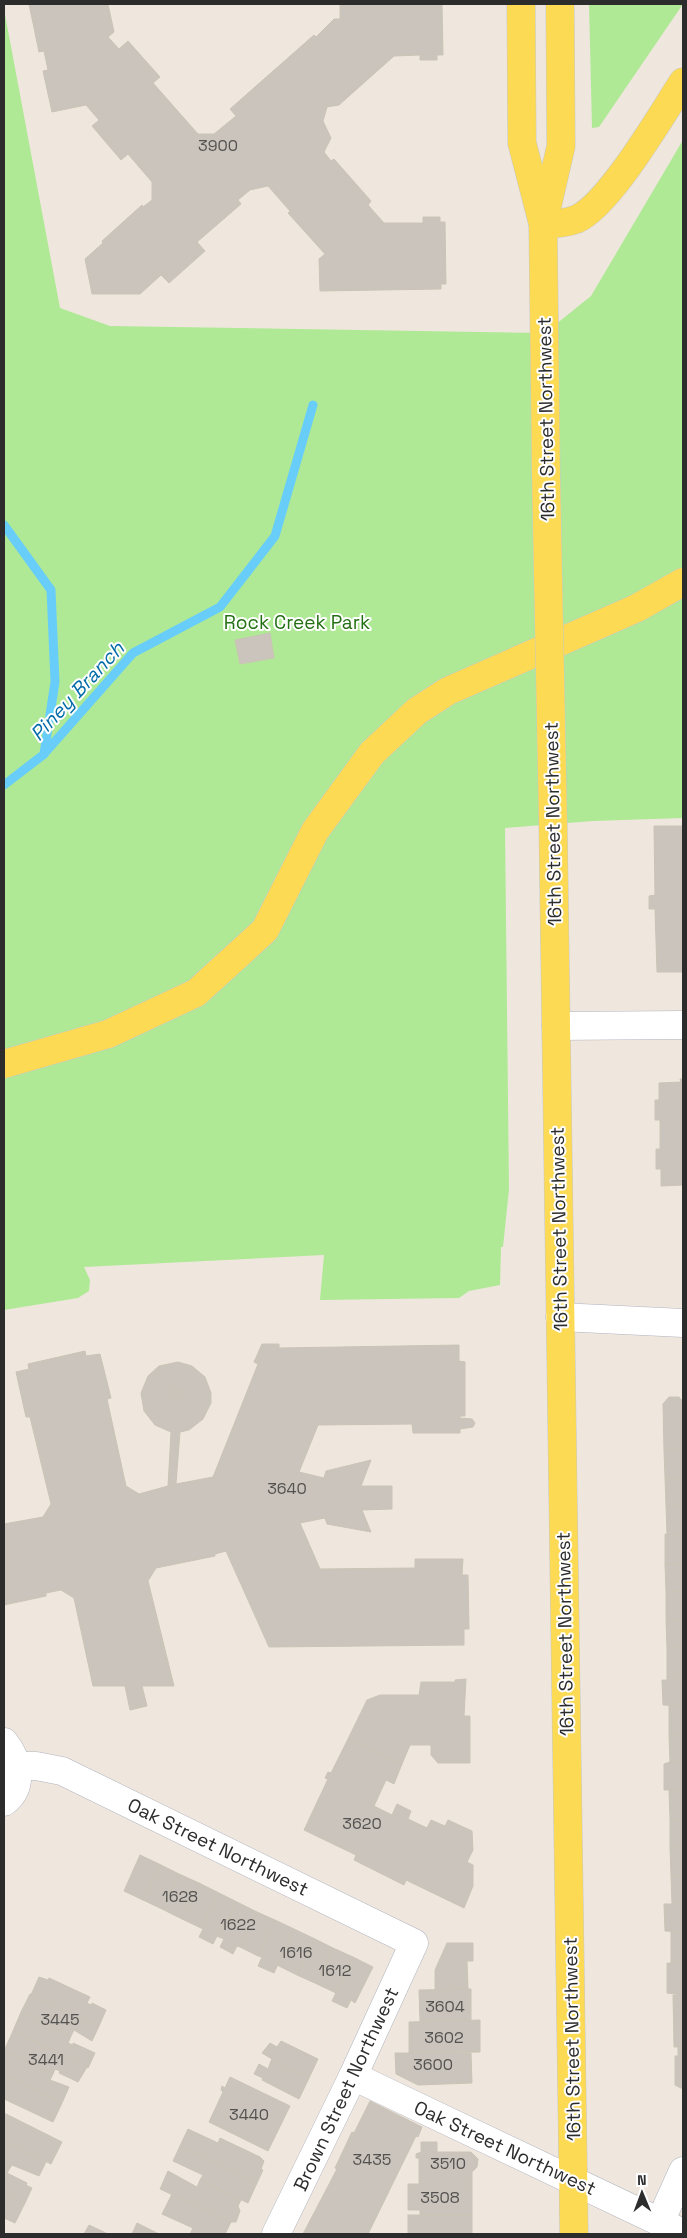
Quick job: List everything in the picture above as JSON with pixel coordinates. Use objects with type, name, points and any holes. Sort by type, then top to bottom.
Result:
[{"type":"main road","name":"16th Street Northwest","points":[[521,4],[522,143],[543,224]]},
{"type":"main road","name":"16th Street Northwest","points":[[560,4],[561,146],[543,224],[574,2234]]},
{"type":"main road","points":[[543,224],[577,219],[599,202],[646,139],[683,82]]},
{"type":"main road","points":[[4,1064],[108,1034],[196,993],[265,930],[315,832],[372,753],[417,711],[448,691],[616,618],[683,582]]},
{"type":"street","points":[[556,1026],[683,1024]]},
{"type":"street","points":[[560,1318],[683,1323]]},
{"type":"street","points":[[4,1742],[12,1753],[18,1775],[14,1789],[4,1802]]},
{"type":"street","name":"Oak Street Northwest","points":[[17,1766],[43,1767],[62,1771],[414,1943]]},
{"type":"street","name":"Brown Street Northwest","points":[[276,2234],[353,2076],[414,1943]]},
{"type":"street","name":"Oak Street Northwest","points":[[353,2076],[672,2227]]},
{"type":"street","points":[[672,2227],[683,2171]]},
{"type":"green space","points":[[589,4],[683,4],[599,127],[592,128]]},
{"type":"green space","name":"Rock Creek Park","points":[[4,9],[60,308],[110,326],[545,333],[591,296],[683,140],[683,818],[593,821],[505,828],[509,1189],[503,1247],[501,1247],[500,1285],[469,1291],[459,1298],[320,1300],[324,1255],[84,1267],[90,1280],[89,1291],[78,1298],[4,1310]]},
{"type":"building","points":[[29,4],[108,4],[114,32],[108,37],[119,49],[128,41],[160,77],[153,83],[198,134],[214,134],[236,116],[230,109],[314,35],[316,37],[334,19],[340,19],[340,4],[442,4],[443,55],[437,55],[437,60],[420,60],[420,55],[394,56],[339,105],[327,107],[323,121],[331,138],[324,152],[331,161],[334,159],[371,201],[368,205],[384,223],[423,223],[423,217],[440,217],[440,222],[445,222],[446,284],[441,284],[441,289],[320,291],[319,259],[325,254],[288,213],[290,211],[268,186],[250,190],[238,200],[241,204],[197,242],[205,251],[169,283],[161,275],[140,294],[92,294],[85,259],[142,205],[143,207],[152,200],[152,182],[128,154],[121,160],[92,126],[99,120],[86,105],[52,112],[43,71],[48,70],[44,51],[39,52]]},
{"type":"building","points":[[270,633],[274,658],[240,664],[235,640]]},
{"type":"building","points":[[654,826],[683,826],[683,972],[657,972],[655,909],[649,909],[649,896],[655,895]]},
{"type":"building","points":[[680,1079],[683,1079],[683,1185],[661,1186],[661,1169],[656,1169],[656,1149],[660,1149],[660,1120],[655,1120],[655,1100],[659,1100],[659,1083],[681,1082]]},
{"type":"building","points":[[262,1344],[279,1344],[279,1348],[459,1345],[459,1361],[465,1362],[465,1416],[460,1416],[460,1418],[472,1419],[475,1423],[473,1427],[460,1429],[460,1433],[413,1433],[412,1424],[318,1425],[299,1472],[324,1478],[326,1471],[371,1460],[361,1486],[392,1486],[392,1509],[362,1510],[371,1532],[327,1524],[325,1518],[300,1523],[320,1569],[415,1568],[415,1559],[463,1559],[462,1575],[468,1575],[469,1629],[464,1629],[464,1645],[269,1647],[226,1551],[215,1554],[215,1556],[156,1568],[148,1581],[174,1686],[142,1686],[147,1706],[130,1710],[125,1686],[93,1686],[74,1598],[61,1590],[46,1593],[46,1596],[4,1605],[4,1524],[43,1517],[51,1504],[30,1417],[26,1417],[16,1372],[29,1369],[28,1364],[85,1351],[86,1356],[100,1354],[111,1398],[107,1399],[126,1486],[139,1494],[168,1486],[171,1432],[155,1425],[144,1411],[141,1393],[148,1376],[159,1366],[178,1362],[192,1366],[205,1377],[211,1393],[211,1403],[203,1419],[189,1430],[180,1432],[176,1484],[213,1477],[258,1364],[254,1362]],"holes":[[[177,1388],[180,1390],[180,1400],[174,1401],[171,1395]]]},
{"type":"building","points":[[176,1389],[182,1395],[176,1401],[170,1395]]},
{"type":"building","points":[[669,1397],[679,1397],[683,1402],[683,1450],[664,1450],[663,1404]]},
{"type":"building","points":[[664,1450],[683,1450],[683,1478],[665,1478]]},
{"type":"building","points":[[665,1478],[683,1478],[683,1506],[666,1506]]},
{"type":"building","points":[[666,1506],[683,1506],[683,1534],[667,1534]]},
{"type":"building","points":[[665,1534],[683,1534],[683,1563],[665,1564]]},
{"type":"building","points":[[683,1563],[683,1591],[666,1592],[665,1564]]},
{"type":"building","points":[[683,1591],[683,1620],[666,1620],[666,1592]]},
{"type":"building","points":[[666,1620],[683,1620],[683,1648],[667,1648]]},
{"type":"building","points":[[667,1648],[683,1648],[683,1677],[667,1677]]},
{"type":"building","points":[[667,1677],[683,1677],[683,1706],[663,1705],[662,1680],[667,1680]]},
{"type":"building","points":[[466,1679],[464,1716],[470,1716],[470,1763],[438,1763],[431,1755],[431,1745],[410,1745],[402,1764],[348,1739],[367,1700],[380,1695],[419,1695],[421,1682],[455,1682],[455,1680]]},
{"type":"building","points":[[669,1706],[683,1706],[683,1734],[669,1735]]},
{"type":"building","points":[[683,1734],[683,1762],[670,1762],[669,1735]]},
{"type":"building","points":[[348,1739],[402,1764],[394,1784],[386,1780],[374,1806],[392,1815],[397,1804],[411,1811],[408,1819],[427,1828],[431,1820],[445,1826],[448,1820],[472,1831],[473,1850],[467,1862],[473,1865],[473,1886],[464,1908],[406,1880],[404,1885],[354,1860],[356,1855],[304,1830],[328,1779],[325,1778],[328,1772],[331,1773]]},
{"type":"building","points":[[683,1762],[683,1790],[664,1790],[664,1764]]},
{"type":"building","points":[[669,1790],[683,1790],[683,1819],[670,1819]]},
{"type":"building","points":[[670,1819],[683,1819],[683,1847],[670,1847]]},
{"type":"building","points":[[670,1847],[683,1847],[683,1876],[671,1876]]},
{"type":"building","points":[[140,1855],[161,1865],[143,1900],[124,1891]]},
{"type":"building","points":[[161,1865],[179,1874],[162,1909],[143,1900]]},
{"type":"building","points":[[179,1874],[199,1883],[182,1919],[162,1909]]},
{"type":"building","points":[[671,1876],[683,1876],[683,1904],[672,1904]]},
{"type":"building","points":[[199,1883],[219,1893],[201,1928],[182,1919]]},
{"type":"building","points":[[219,1893],[237,1902],[219,1937],[217,1936],[213,1944],[199,1937],[203,1929],[201,1928]]},
{"type":"building","points":[[237,1902],[257,1912],[240,1947],[237,1946],[233,1954],[220,1947],[224,1939],[219,1937]]},
{"type":"building","points":[[664,1904],[683,1904],[683,1932],[665,1931]]},
{"type":"building","points":[[257,1912],[275,1920],[258,1956],[240,1947]]},
{"type":"building","points":[[275,1920],[294,1929],[274,1973],[258,1966],[262,1957],[258,1956]]},
{"type":"building","points":[[294,1929],[315,1939],[297,1975],[277,1965]]},
{"type":"building","points":[[671,1932],[683,1932],[683,1961],[671,1961]]},
{"type":"building","points":[[315,1939],[333,1948],[317,1984],[297,1975]]},
{"type":"building","points":[[447,1943],[473,1943],[473,1961],[467,1961],[468,1989],[435,1990],[435,1970]]},
{"type":"building","points":[[333,1948],[353,1957],[336,1993],[317,1984]]},
{"type":"building","points":[[353,1957],[373,1967],[355,2003],[351,2000],[347,2008],[332,2001]]},
{"type":"building","points":[[671,1961],[683,1961],[683,1995],[667,1993],[667,1963],[671,1963]]},
{"type":"building","points":[[39,1977],[48,1980],[49,1978],[90,1997],[87,2003],[91,2005],[92,2003],[106,2010],[99,2026],[31,1995]]},
{"type":"building","points":[[471,1989],[471,2021],[420,2021],[419,1990]]},
{"type":"building","points":[[30,1994],[99,2026],[92,2041],[74,2030],[71,2036],[21,2012]]},
{"type":"building","points":[[673,1995],[683,1995],[683,2047],[674,2047]]},
{"type":"building","points":[[21,2012],[71,2036],[68,2043],[73,2045],[73,2043],[95,2053],[88,2068],[13,2031]]},
{"type":"building","points":[[480,2020],[480,2052],[409,2053],[409,2022]]},
{"type":"building","points":[[13,2031],[87,2067],[78,2082],[59,2073],[60,2071],[55,2069],[53,2074],[4,2051]]},
{"type":"building","points":[[281,2041],[318,2059],[309,2078],[271,2061],[272,2059],[262,2053],[270,2043],[277,2047]]},
{"type":"building","points":[[678,2047],[683,2047],[683,2089],[675,2085],[675,2056],[678,2056]]},
{"type":"building","points":[[4,2051],[53,2074],[50,2080],[69,2087],[62,2103],[4,2075]]},
{"type":"building","points":[[395,2053],[471,2053],[472,2083],[418,2085],[396,2074]]},
{"type":"building","points":[[271,2061],[309,2078],[299,2099],[254,2074],[259,2064],[268,2069]]},
{"type":"building","points":[[4,2075],[62,2103],[53,2122],[4,2099]]},
{"type":"building","points":[[230,2077],[290,2106],[268,2151],[209,2122],[223,2092],[221,2090],[222,2086],[225,2088]]},
{"type":"building","points":[[370,2101],[422,2127],[418,2137],[416,2136],[368,2234],[303,2234],[337,2169],[335,2168],[352,2132],[354,2133]]},
{"type":"building","points":[[4,2113],[62,2142],[51,2164],[4,2141]]},
{"type":"building","points":[[188,2129],[218,2143],[220,2138],[260,2157],[264,2161],[261,2169],[263,2170],[257,2183],[180,2146]]},
{"type":"building","points":[[4,2141],[46,2162],[39,2176],[12,2165],[10,2168],[4,2166]]},
{"type":"building","points":[[421,2142],[437,2142],[437,2152],[471,2152],[478,2159],[477,2167],[472,2172],[472,2184],[419,2184],[419,2158],[416,2158],[416,2154],[421,2152]]},
{"type":"building","points":[[180,2146],[257,2183],[248,2203],[200,2180],[203,2175],[173,2161]]},
{"type":"building","points":[[4,2166],[10,2168],[7,2173],[27,2183],[26,2185],[32,2188],[25,2203],[4,2193]]},
{"type":"building","points":[[168,2171],[197,2187],[200,2180],[241,2200],[238,2206],[240,2211],[236,2222],[231,2222],[160,2189]]},
{"type":"building","points":[[408,2184],[472,2184],[472,2215],[420,2215],[420,2210],[408,2210]]},
{"type":"building","points":[[4,2193],[25,2203],[15,2223],[4,2218]]},
{"type":"building","points":[[172,2194],[231,2222],[225,2234],[190,2234],[193,2228],[162,2214]]},
{"type":"building","points":[[408,2215],[472,2215],[472,2234],[408,2234]]},
{"type":"building","points":[[137,2223],[159,2234],[132,2234]]},
{"type":"building","points":[[89,2225],[108,2234],[84,2234]]},
{"type":"waterway","name":"Piney Branch","points":[[4,785],[43,755],[133,653],[220,607],[275,536],[313,405]]},
{"type":"waterway","points":[[4,525],[51,590],[55,682],[44,754]]}]
